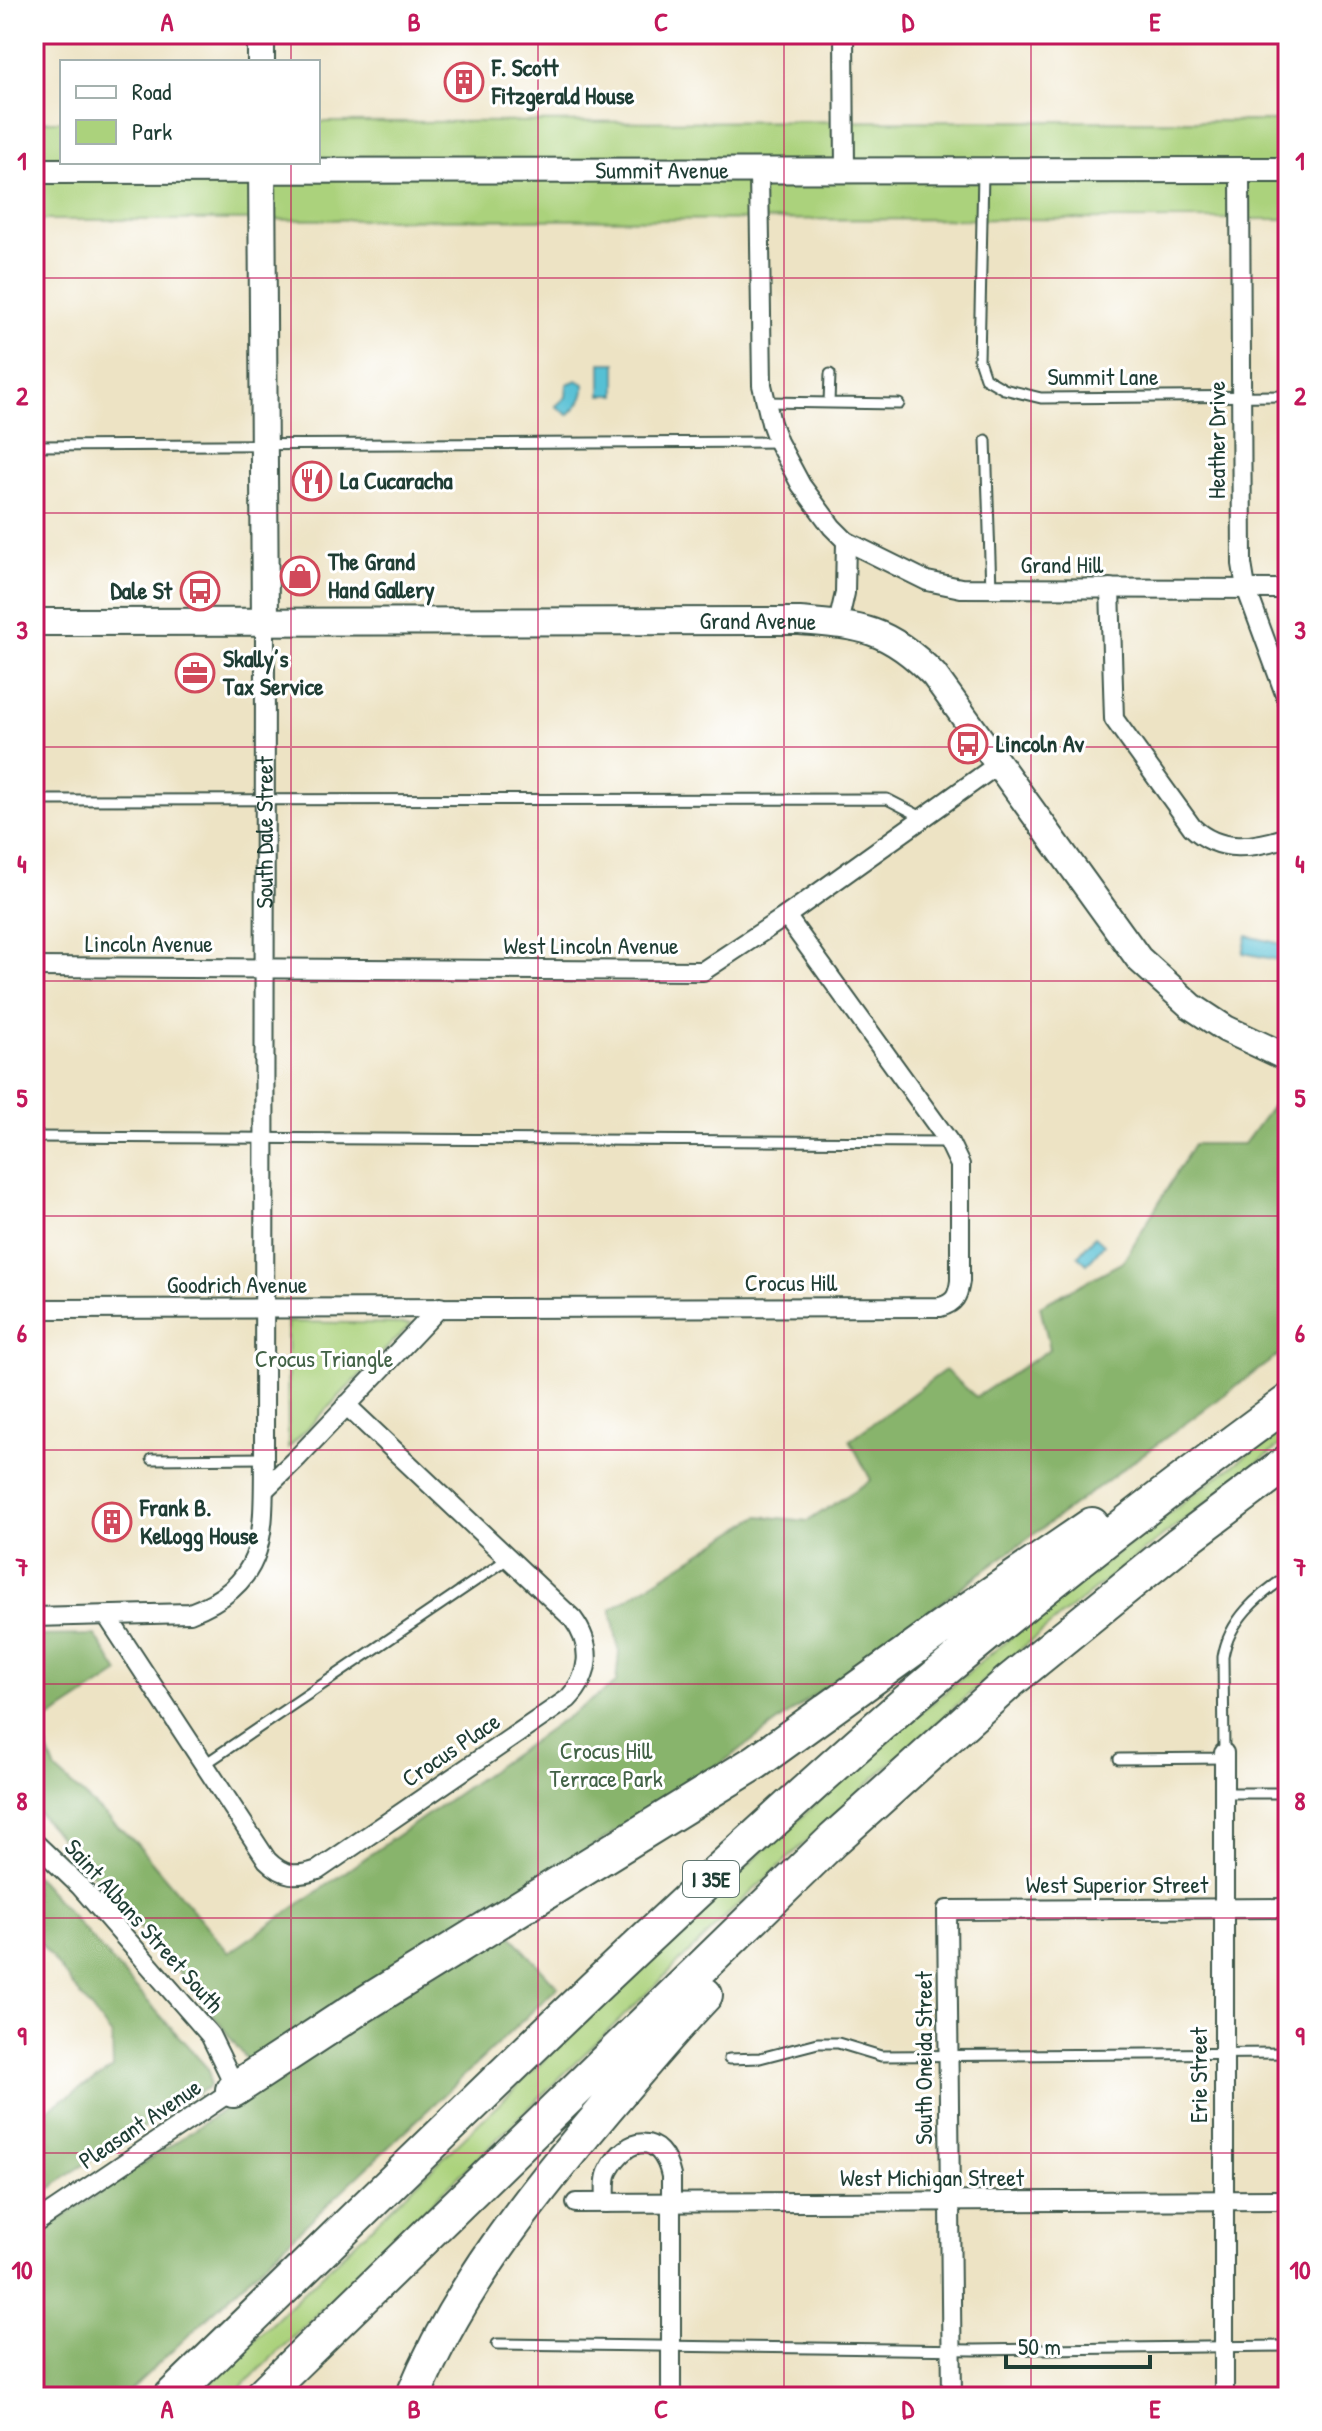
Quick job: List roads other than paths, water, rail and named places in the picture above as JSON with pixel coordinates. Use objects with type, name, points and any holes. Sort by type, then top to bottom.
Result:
[{"type":"highway","points":[[233,2090],[358,2008],[756,1762],[943,1627],[1288,1393]]},
{"type":"highway","name":"I 35E","points":[[171,2397],[649,1936],[826,1773],[1059,1577],[1288,1402]]},
{"type":"highway","name":"I 35E","points":[[260,2397],[833,1840],[1010,1681],[1180,1543],[1288,1462]]},
{"type":"highway","points":[[413,2397],[459,2307],[530,2199],[675,2027],[763,1933],[833,1840]]},
{"type":"main road","points":[[261,34],[261,60]]},
{"type":"main road","name":"South Dale Street","points":[[262,167],[265,623]]},
{"type":"main road","name":"Grand Avenue","points":[[34,622],[799,621],[866,629],[896,641],[934,675],[1139,959],[1169,989],[1214,1022],[1263,1049],[1288,1058]]},
{"type":"street","points":[[844,34],[845,172]]},
{"type":"street","name":"Summit Avenue","points":[[34,171],[262,167],[759,173],[1288,170]]},
{"type":"street","name":"Heather Drive","points":[[1240,171],[1242,564],[1246,588],[1288,702]]},
{"type":"street","points":[[759,173],[762,371],[766,402],[778,442],[801,485],[846,541],[845,593],[838,624]]},
{"type":"street","name":"Grand Hill","points":[[846,541],[927,581],[947,586],[991,589],[1288,589]]},
{"type":"street","points":[[1110,588],[1114,719],[1192,827],[1202,836],[1228,847],[1263,845],[1288,837]]},
{"type":"street","name":"South Dale Street","points":[[34,1617],[190,1613],[228,1594],[248,1570],[261,1541],[264,1490],[265,623]]},
{"type":"street","name":"West Lincoln Avenue","points":[[264,969],[703,971],[786,916],[997,765]]},
{"type":"street","name":"Crocus Hill","points":[[440,1307],[940,1307],[956,1298],[960,1281],[960,1165],[949,1142],[786,916]]},
{"type":"street","name":"Lincoln Avenue","points":[[34,967],[264,969]]},
{"type":"street","points":[[264,1490],[440,1307]]},
{"type":"street","name":"Goodrich Avenue","points":[[34,1309],[440,1307]]},
{"type":"street","name":"Crocus Place","points":[[107,1616],[267,1860],[280,1873],[299,1876],[318,1870],[568,1699],[577,1689],[587,1663],[587,1649],[581,1629],[346,1405]]},
{"type":"street","name":"Erie Street","points":[[1224,1756],[1224,2397]]},
{"type":"street","name":"Saint Albans Street South","points":[[34,1842],[80,1886],[210,2035],[230,2076],[233,2090]]},
{"type":"street","name":"West Superior Street","points":[[947,1910],[1288,1908]]},
{"type":"street","name":"South Oneida Street","points":[[947,1910],[952,2397]]},
{"type":"street","name":"Pleasant Avenue","points":[[34,2224],[233,2090]]},
{"type":"street","points":[[606,2203],[609,2169],[634,2146],[642,2143],[654,2145],[667,2159],[671,2176],[671,2397]]},
{"type":"street","name":"West Michigan Street","points":[[576,2203],[1288,2200]]},
{"type":"lane","name":"Summit Lane","points":[[983,172],[979,360],[985,378],[1004,389],[1041,398],[1288,396]]},
{"type":"lane","points":[[829,403],[830,374]]},
{"type":"lane","points":[[766,402],[899,404]]},
{"type":"lane","points":[[986,440],[991,589]]},
{"type":"lane","points":[[34,446],[778,442]]},
{"type":"lane","points":[[34,800],[887,799],[922,817]]},
{"type":"lane","points":[[34,1137],[949,1142]]},
{"type":"lane","points":[[152,1459],[264,1458]]},
{"type":"lane","points":[[205,1764],[509,1558]]},
{"type":"lane","points":[[1119,1759],[1224,1756],[1225,1643],[1244,1611],[1288,1576]]},
{"type":"lane","points":[[1222,1793],[1288,1793]]},
{"type":"lane","points":[[729,2059],[760,2058],[818,2043],[838,2043],[881,2056],[1288,2053]]},
{"type":"lane","points":[[497,2344],[952,2348],[1288,2346]]},
{"type":"water","points":[[601,363],[616,363],[616,395],[601,395]]},
{"type":"water","points":[[577,380],[584,384],[582,398],[568,415],[556,406],[566,397],[567,384]]},
{"type":"water","points":[[1247,936],[1282,944],[1278,960],[1243,953]]},
{"type":"water","points":[[1095,1236],[1104,1244],[1087,1264],[1078,1256]]},
{"type":"place","name":"F. Scott Fitzgerald House","points":[[464,82]]},
{"type":"place","name":"La Cucaracha","points":[[312,481]]},
{"type":"place","name":"The Grand Hand Gallery","points":[[300,576]]},
{"type":"place","name":"Dale St","points":[[200,591]]},
{"type":"place","name":"Skally’s Tax Service","points":[[195,673]]},
{"type":"place","name":"Lincoln Av","points":[[968,744]]},
{"type":"place","name":"Frank B. Kellogg House","points":[[112,1522]]},
{"type":"park label","name":"Crocus Triangle","points":[[324,1359]]},
{"type":"park label","name":"Crocus Hill Terrace Park","points":[[606,1765]]}]
